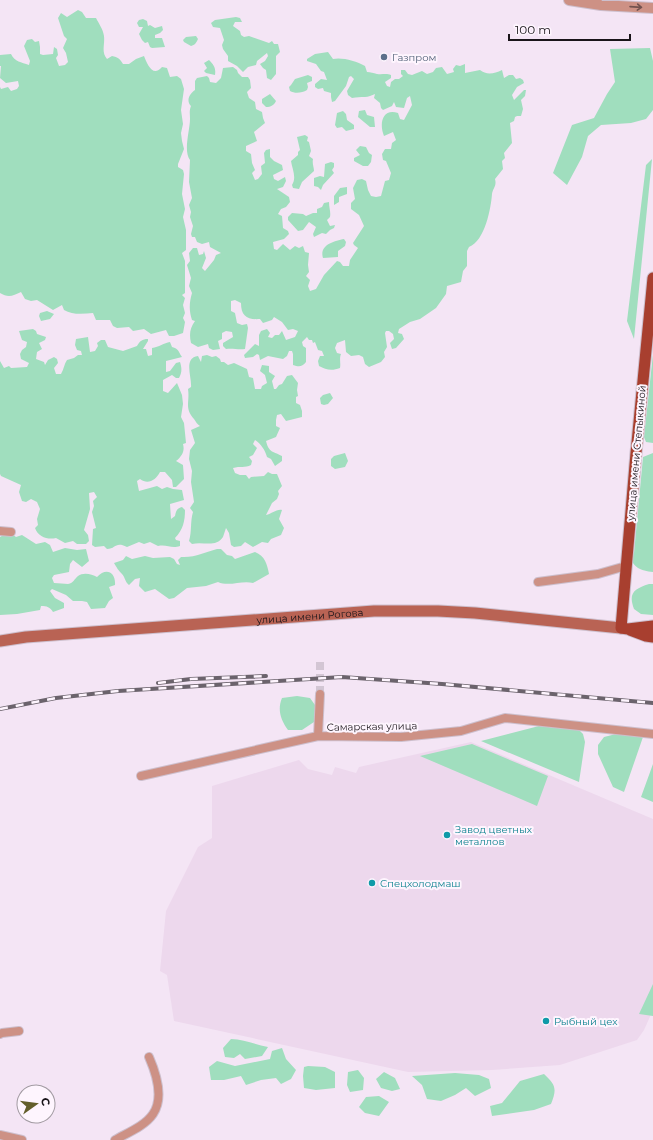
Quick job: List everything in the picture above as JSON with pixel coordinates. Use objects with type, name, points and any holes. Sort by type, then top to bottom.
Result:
[{"type":"main road","name":"улица имени Степыкиной","points":[[624,628],[626,566],[653,278]]},
{"type":"main road","name":"улица имени Рогова","points":[[0,641],[26,637],[374,611],[438,611],[475,613],[624,628]]},
{"type":"main road","points":[[624,628],[653,626]]},
{"type":"main road","points":[[624,628],[653,637]]},
{"type":"street","points":[[569,0],[653,8]]},
{"type":"street","points":[[0,531],[11,532]]},
{"type":"street","points":[[538,582],[598,574],[626,566]]},
{"type":"street","points":[[318,736],[320,694]]},
{"type":"street","name":"Самарская улица","points":[[141,776],[318,736],[409,737],[461,731],[505,718],[653,734]]},
{"type":"street","points":[[0,1034],[19,1031]]},
{"type":"street","points":[[115,1140],[142,1124],[152,1115],[156,1108],[158,1087],[156,1076],[149,1057]]},
{"type":"street","points":[[0,1135],[22,1140]]},
{"type":"shaded area","points":[[471,742],[653,819],[653,1010],[644,1030],[637,1040],[560,1065],[492,1070],[408,1072],[174,1021],[167,975],[160,971],[166,911],[198,847],[212,838],[212,786],[299,760],[308,769],[332,775],[335,767],[356,773],[359,767]]},
{"type":"green space","points":[[78,10],[82,12],[86,18],[96,18],[102,29],[104,51],[107,59],[114,56],[119,58],[123,64],[129,64],[144,56],[151,69],[156,71],[162,67],[167,68],[170,77],[177,76],[181,79],[184,89],[181,110],[183,124],[181,133],[184,149],[178,167],[183,170],[184,174],[182,194],[185,209],[183,217],[186,230],[186,250],[182,253],[185,261],[185,293],[182,295],[185,298],[183,305],[185,313],[183,318],[185,322],[183,333],[174,336],[169,336],[166,330],[151,334],[144,329],[133,331],[129,327],[117,328],[113,326],[110,320],[96,320],[93,313],[70,313],[64,310],[62,305],[53,310],[37,300],[31,301],[25,299],[21,292],[10,296],[0,293],[0,87],[1,89],[8,87],[11,91],[17,89],[19,86],[18,81],[6,83],[0,78],[0,55],[11,54],[16,60],[29,65],[30,61],[24,46],[27,40],[32,39],[35,42],[39,41],[40,54],[53,54],[54,47],[57,49],[58,55],[56,58],[59,66],[65,65],[68,62],[63,48],[67,39],[64,36],[58,18],[61,13],[67,17]]},
{"type":"green space","points":[[236,17],[240,18],[242,22],[235,22],[233,26],[240,31],[241,35],[244,37],[249,36],[269,43],[272,41],[274,44],[278,44],[280,52],[276,56],[276,74],[271,80],[267,78],[266,70],[260,64],[265,61],[268,56],[267,53],[257,61],[256,65],[248,67],[243,72],[237,66],[228,61],[228,56],[222,45],[224,40],[220,28],[213,27],[211,23],[215,20]]},
{"type":"green space","points":[[143,19],[147,21],[148,26],[150,25],[155,28],[162,26],[163,30],[155,35],[155,38],[162,38],[165,47],[152,48],[148,42],[145,43],[142,40],[139,34],[143,27],[139,27],[137,23],[139,20]]},
{"type":"green space","points":[[196,36],[198,39],[194,45],[191,46],[183,40],[186,37]]},
{"type":"green space","points":[[650,48],[653,61],[653,110],[646,119],[631,123],[601,125],[588,136],[582,157],[567,185],[553,173],[572,125],[594,118],[615,82],[610,49]]},
{"type":"green space","points":[[328,52],[333,59],[349,60],[365,66],[367,72],[391,75],[391,78],[385,82],[387,86],[390,87],[391,82],[403,76],[401,74],[401,70],[405,70],[408,74],[412,75],[422,71],[427,74],[433,72],[436,68],[442,67],[447,74],[454,72],[453,69],[456,65],[460,66],[465,64],[465,73],[480,70],[485,73],[490,73],[502,70],[504,78],[509,75],[513,75],[516,79],[520,78],[523,80],[524,83],[517,87],[512,95],[514,100],[524,90],[526,90],[525,96],[521,100],[523,109],[521,116],[515,117],[514,121],[510,123],[512,143],[504,153],[505,158],[502,161],[503,169],[495,179],[496,183],[492,194],[486,224],[475,244],[469,247],[467,251],[467,266],[463,271],[461,282],[447,286],[446,294],[436,308],[420,319],[410,322],[399,329],[398,333],[402,334],[404,339],[396,348],[392,349],[390,343],[394,339],[393,334],[386,331],[387,347],[384,352],[385,357],[381,362],[369,367],[365,364],[363,357],[359,355],[351,356],[346,352],[345,340],[337,343],[335,348],[337,353],[341,354],[340,368],[332,370],[319,366],[318,361],[320,356],[324,356],[322,351],[318,350],[315,342],[313,343],[312,340],[309,340],[307,337],[302,342],[303,346],[306,348],[306,362],[302,366],[293,365],[292,351],[289,351],[287,356],[283,359],[268,356],[260,360],[259,355],[257,354],[253,357],[245,358],[244,355],[255,344],[259,346],[259,335],[261,331],[267,329],[270,333],[268,337],[272,338],[275,335],[279,335],[282,331],[286,340],[295,337],[298,331],[293,329],[288,330],[282,322],[274,317],[272,320],[263,323],[260,319],[248,318],[242,311],[241,303],[235,300],[231,301],[231,311],[235,313],[237,323],[242,325],[247,324],[248,328],[245,349],[226,349],[223,346],[223,343],[233,337],[232,332],[226,331],[222,333],[222,339],[218,341],[220,349],[213,350],[209,348],[208,344],[198,347],[191,343],[190,337],[190,331],[195,321],[192,320],[190,310],[192,293],[189,286],[191,278],[187,265],[190,261],[189,253],[193,248],[197,248],[199,255],[203,254],[204,251],[206,258],[202,268],[205,271],[216,255],[221,253],[210,247],[209,242],[202,244],[197,242],[195,237],[192,237],[191,234],[193,226],[190,217],[191,212],[189,205],[192,198],[189,182],[190,160],[187,146],[191,106],[188,100],[191,93],[195,90],[195,81],[197,78],[207,76],[210,82],[216,83],[221,78],[223,68],[233,67],[242,77],[248,77],[250,80],[251,88],[247,92],[249,98],[255,102],[256,109],[262,112],[265,123],[254,132],[257,141],[246,146],[246,151],[251,154],[252,163],[255,170],[252,173],[255,180],[262,174],[261,166],[265,163],[264,153],[266,150],[270,149],[270,157],[282,165],[283,170],[273,175],[274,179],[278,181],[285,177],[286,181],[283,187],[277,189],[289,197],[290,202],[286,207],[281,209],[278,214],[282,216],[283,228],[288,231],[289,234],[284,239],[273,242],[274,249],[277,250],[283,244],[290,250],[295,246],[299,248],[303,246],[305,252],[309,253],[309,272],[306,276],[310,280],[308,286],[310,291],[316,289],[324,275],[337,261],[343,266],[349,266],[350,260],[358,248],[353,243],[364,226],[359,215],[351,209],[351,203],[355,199],[353,188],[357,180],[362,179],[366,181],[371,196],[381,196],[385,181],[389,180],[391,173],[386,161],[383,160],[382,154],[385,149],[391,149],[392,143],[396,140],[393,132],[384,136],[382,127],[383,118],[388,113],[393,112],[398,113],[400,119],[404,120],[412,105],[410,96],[407,98],[404,108],[396,107],[394,102],[392,106],[383,110],[380,103],[374,98],[375,94],[366,97],[352,98],[348,95],[347,91],[354,79],[351,76],[349,77],[346,86],[335,101],[332,102],[331,93],[324,91],[323,88],[318,89],[315,87],[315,84],[321,79],[327,80],[324,72],[321,71],[316,64],[307,61],[307,59],[315,54]]},
{"type":"green space","points":[[209,60],[214,67],[215,75],[204,71],[207,68],[204,63]]},
{"type":"green space","points":[[308,75],[312,77],[312,81],[307,83],[307,90],[298,93],[290,91],[289,87],[295,79]]},
{"type":"green space","points":[[270,94],[276,101],[272,106],[266,107],[262,103],[262,99]]},
{"type":"green space","points":[[365,110],[367,115],[374,117],[375,127],[370,127],[358,117],[359,111]]},
{"type":"green space","points":[[343,111],[346,114],[347,120],[354,125],[354,129],[346,131],[342,127],[337,128],[335,125],[337,113]]},
{"type":"green space","points":[[305,135],[308,137],[307,141],[309,142],[311,151],[309,156],[313,159],[314,171],[302,182],[299,189],[293,188],[292,185],[294,176],[291,161],[298,155],[300,150],[297,137]]},
{"type":"green space","points":[[360,146],[366,147],[372,155],[371,162],[368,166],[363,166],[354,161],[354,158],[360,155],[356,150]]},
{"type":"green space","points":[[652,159],[634,339],[627,321],[646,165]]},
{"type":"green space","points":[[331,162],[334,163],[332,170],[334,173],[323,185],[321,190],[314,186],[314,178],[320,176],[324,177],[325,164]]},
{"type":"green space","points":[[347,187],[347,194],[339,197],[339,202],[334,205],[334,196],[340,188]]},
{"type":"green space","points":[[329,202],[330,217],[327,220],[330,226],[335,225],[334,228],[326,234],[322,233],[314,237],[313,234],[316,227],[309,222],[303,230],[298,231],[288,220],[288,217],[292,213],[303,214],[306,216],[317,213],[317,209],[322,207],[324,203]]},
{"type":"green space","points":[[344,239],[346,242],[345,246],[338,251],[338,257],[323,258],[323,250],[328,244]]},
{"type":"green space","points":[[47,311],[54,314],[50,319],[41,321],[39,316],[40,313]]},
{"type":"green space","points":[[33,329],[37,334],[46,337],[45,340],[39,343],[42,349],[37,352],[36,359],[44,362],[45,365],[48,360],[54,357],[57,359],[58,363],[54,368],[56,374],[61,374],[67,360],[78,355],[82,355],[81,351],[77,350],[75,345],[76,339],[88,337],[90,352],[95,351],[98,346],[97,343],[101,340],[105,340],[108,347],[123,351],[137,346],[144,339],[148,339],[143,349],[146,349],[148,356],[152,355],[152,348],[170,342],[172,347],[178,350],[182,357],[166,361],[166,372],[170,371],[176,363],[180,362],[181,374],[179,378],[172,375],[163,380],[163,391],[168,393],[177,383],[182,395],[183,404],[181,417],[184,423],[186,443],[183,444],[184,449],[176,461],[183,465],[184,479],[176,487],[173,487],[172,480],[165,472],[160,472],[152,481],[146,482],[140,479],[137,481],[139,491],[157,486],[162,489],[167,487],[182,490],[184,500],[170,504],[171,519],[175,516],[176,511],[179,508],[182,507],[185,510],[183,525],[175,538],[176,540],[180,541],[180,546],[158,546],[150,542],[144,544],[139,542],[127,547],[118,545],[110,549],[107,549],[104,546],[95,547],[92,545],[93,529],[96,528],[92,512],[94,506],[93,501],[97,497],[94,492],[89,493],[90,509],[84,530],[88,535],[89,541],[86,544],[77,544],[73,541],[65,543],[56,538],[50,539],[38,534],[35,528],[38,525],[37,519],[40,509],[37,502],[31,499],[26,502],[22,501],[19,492],[21,485],[1,476],[0,474],[0,361],[4,368],[9,366],[11,368],[27,367],[29,363],[21,359],[20,354],[26,347],[27,342],[22,340],[19,331]]},
{"type":"green space","points":[[653,354],[653,443],[646,442],[644,437]]},
{"type":"green space","points":[[207,355],[212,357],[216,356],[221,362],[228,365],[234,363],[247,369],[249,377],[253,378],[255,389],[261,389],[262,386],[267,383],[265,375],[260,371],[262,365],[269,366],[269,372],[275,376],[272,381],[274,389],[282,384],[287,376],[292,375],[298,383],[298,396],[296,397],[296,403],[300,405],[302,417],[286,421],[281,414],[277,415],[276,426],[280,428],[276,437],[266,441],[270,450],[282,456],[282,461],[275,466],[271,459],[267,457],[261,445],[255,440],[253,444],[257,448],[253,455],[249,457],[252,461],[251,465],[233,468],[235,473],[246,475],[249,479],[251,477],[264,476],[268,472],[277,474],[282,486],[278,491],[279,494],[277,499],[272,503],[266,515],[282,510],[279,519],[284,528],[281,535],[271,539],[268,543],[262,542],[253,547],[245,542],[241,546],[234,547],[231,545],[229,533],[226,528],[223,537],[217,542],[192,544],[189,541],[193,512],[190,508],[194,502],[191,482],[192,471],[189,459],[190,450],[195,443],[191,430],[200,426],[189,412],[188,408],[188,389],[191,387],[189,364],[193,357],[198,356],[201,362],[202,356]]},
{"type":"green space","points":[[330,393],[333,398],[328,404],[321,404],[320,398],[323,395]]},
{"type":"green space","points":[[345,453],[348,461],[345,467],[335,469],[331,466],[331,459],[334,456]]},
{"type":"green space","points":[[653,453],[653,572],[644,571],[637,567],[632,562],[630,553],[634,553],[643,457]]},
{"type":"green space","points":[[7,533],[16,537],[22,535],[36,544],[45,542],[50,545],[53,552],[65,548],[77,550],[86,549],[89,561],[82,567],[73,560],[70,564],[69,572],[54,575],[52,578],[54,583],[68,584],[72,583],[82,574],[90,574],[97,577],[104,572],[110,572],[115,581],[115,585],[109,587],[113,598],[109,601],[105,608],[91,609],[87,602],[73,601],[66,595],[52,589],[50,591],[55,598],[64,603],[64,608],[53,612],[48,607],[41,606],[40,610],[0,615],[0,537]]},
{"type":"green space","points":[[221,549],[227,555],[232,556],[235,559],[255,552],[265,561],[269,574],[253,583],[244,582],[227,584],[218,582],[206,586],[187,588],[174,598],[169,599],[155,589],[145,592],[139,586],[140,578],[135,579],[129,585],[114,563],[123,560],[126,556],[132,559],[145,556],[153,558],[170,557],[180,565],[178,560],[181,557],[195,556]]},
{"type":"green space","points":[[649,584],[653,584],[653,615],[641,614],[634,609],[632,604],[632,595],[634,592]]},
{"type":"green space","points":[[297,696],[310,698],[315,705],[317,716],[314,722],[302,730],[288,730],[280,715],[282,698]]},
{"type":"green space","points":[[539,726],[579,730],[583,734],[585,742],[579,782],[481,741]]},
{"type":"green space","points":[[616,734],[643,737],[624,792],[613,787],[598,754],[598,745],[604,737]]},
{"type":"green space","points":[[472,744],[548,776],[537,806],[420,756]]},
{"type":"green space","points":[[653,764],[653,802],[641,797]]},
{"type":"green space","points":[[653,984],[653,1016],[639,1014]]},
{"type":"green space","points":[[231,1039],[268,1047],[262,1056],[245,1059],[240,1054],[234,1058],[225,1057],[223,1048]]},
{"type":"green space","points":[[282,1048],[286,1059],[296,1070],[291,1079],[281,1084],[276,1078],[261,1080],[246,1085],[241,1076],[224,1080],[211,1080],[209,1067],[217,1061],[235,1066],[270,1059],[272,1051]]},
{"type":"green space","points":[[304,1067],[325,1067],[335,1072],[335,1088],[316,1090],[304,1088]]},
{"type":"green space","points":[[358,1070],[364,1078],[363,1090],[350,1092],[347,1085],[348,1072]]},
{"type":"green space","points":[[384,1072],[395,1078],[400,1089],[392,1091],[381,1088],[376,1079]]},
{"type":"green space","points":[[455,1073],[479,1075],[489,1079],[491,1088],[475,1096],[466,1088],[441,1101],[427,1099],[422,1085],[412,1076]]},
{"type":"green space","points":[[544,1074],[553,1084],[555,1091],[551,1104],[534,1110],[492,1116],[490,1106],[502,1103],[520,1081]]},
{"type":"green space","points":[[379,1096],[389,1102],[379,1116],[365,1113],[359,1107],[366,1097]]},
{"type":"tunnel","points":[[320,662],[320,694]]},
{"type":"railway","points":[[158,683],[191,679],[266,676]]},
{"type":"railway","points":[[0,709],[56,698],[118,691],[342,677],[442,684],[653,703]]},
{"type":"place","name":"Газпром","points":[[384,57]]},
{"type":"place","name":"Завод цветных металлов","points":[[447,835]]},
{"type":"place","name":"Спецхолодмаш","points":[[372,883]]},
{"type":"place","name":"Рыбный цех","points":[[546,1021]]}]
